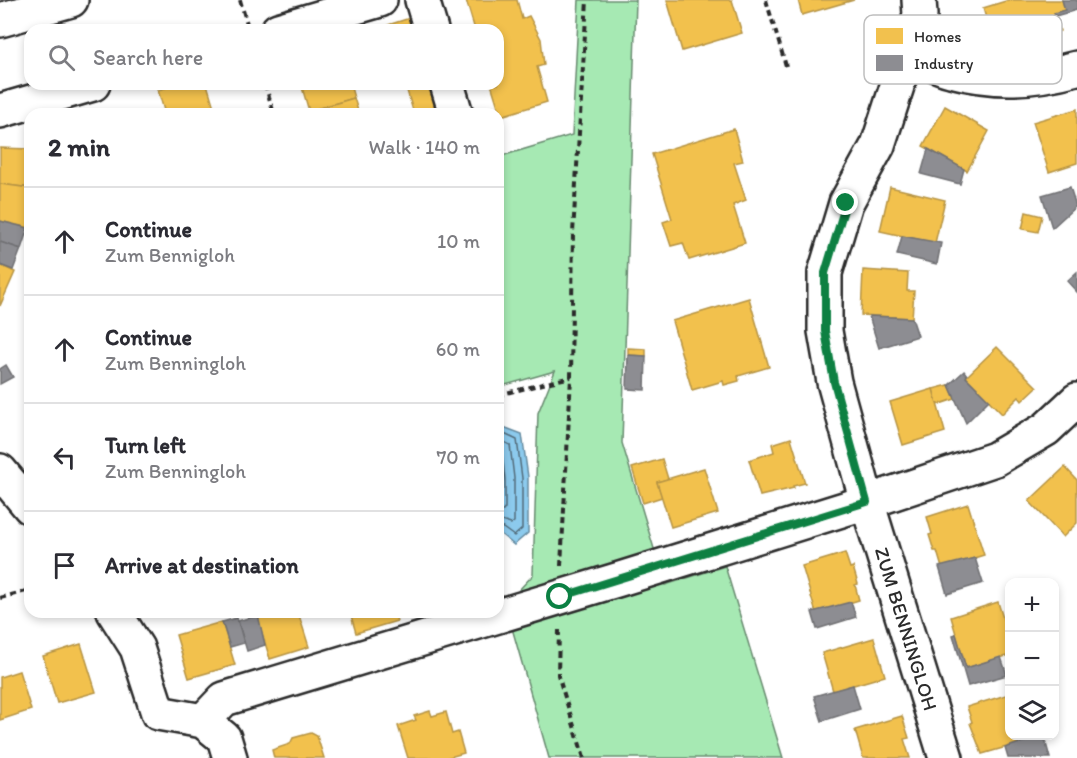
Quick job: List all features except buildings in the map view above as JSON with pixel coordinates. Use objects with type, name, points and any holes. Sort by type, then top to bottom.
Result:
[{"type":"street","points":[[0,20],[71,0]]},
{"type":"street","points":[[298,24],[380,0]]},
{"type":"street","points":[[422,0],[429,24]]},
{"type":"street","name":"ZUM BENNINGLOH","points":[[919,0],[920,15]]},
{"type":"street","points":[[1062,72],[1077,68]]},
{"type":"street","name":"ZUM BENNINGLOH","points":[[898,84],[878,146],[846,203],[825,273],[825,331],[834,382],[867,502],[946,758]]},
{"type":"street","points":[[0,111],[72,90]]},
{"type":"street","points":[[449,90],[454,108]]},
{"type":"street","points":[[504,614],[867,502],[995,459],[1046,429],[1077,400]]},
{"type":"street","points":[[0,471],[24,500]]},
{"type":"street","points":[[118,618],[136,648],[158,713],[203,721],[224,738],[230,758]]},
{"type":"street","points":[[203,721],[224,699],[491,618]]},
{"type":"path","points":[[240,0],[247,24]]},
{"type":"path","points":[[584,758],[558,675],[571,377],[573,233],[587,0]]},
{"type":"path","points":[[766,0],[786,66]]},
{"type":"path","points":[[267,90],[272,108]]},
{"type":"path","points":[[504,394],[571,377]]},
{"type":"path","points":[[0,598],[24,592]]},
{"type":"green space","points":[[579,0],[636,0],[622,443],[665,585],[725,566],[783,758],[549,758],[510,621],[519,590],[533,575],[538,413],[555,371],[504,385],[504,155],[572,135]]},
{"type":"water","points":[[504,427],[522,434],[528,477],[528,533],[514,545],[504,537]]},
{"type":"route","points":[[560,597],[867,502],[834,382],[825,331],[825,273],[846,203]]}]
